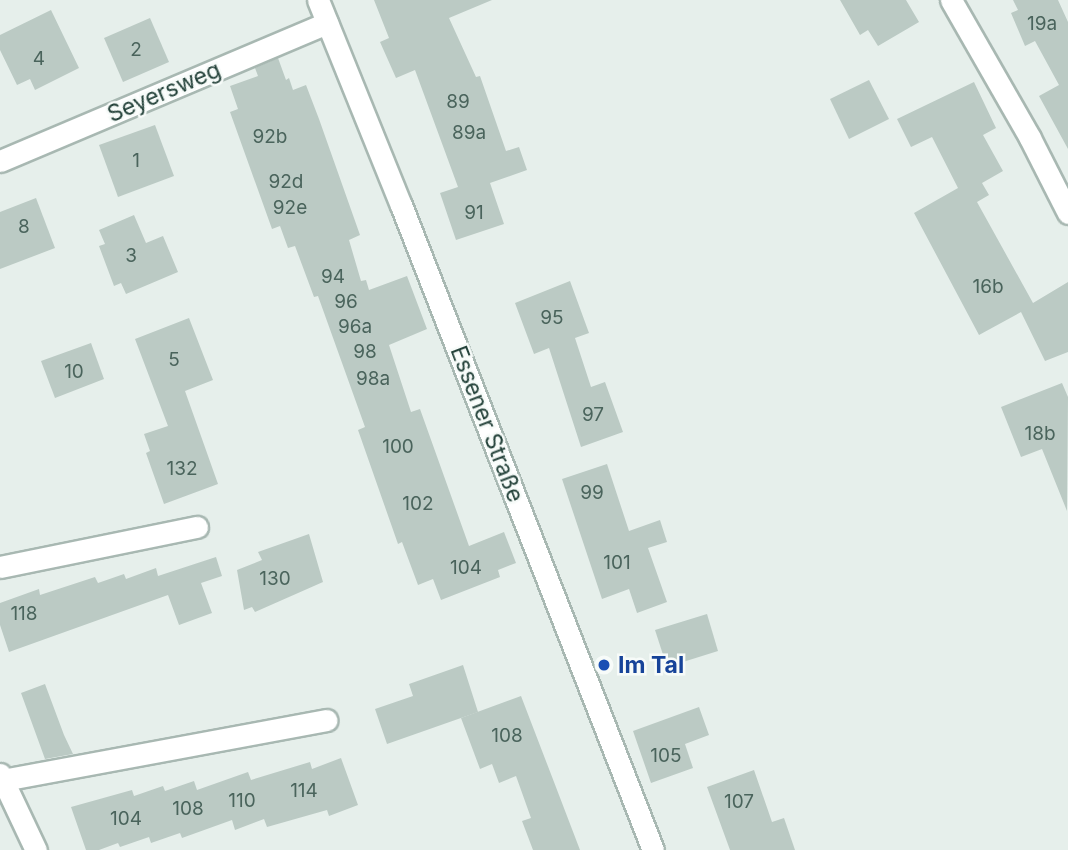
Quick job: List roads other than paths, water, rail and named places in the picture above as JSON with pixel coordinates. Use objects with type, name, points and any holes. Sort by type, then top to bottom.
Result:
[{"type":"street","name":"Essener Straße","points":[[318,0],[653,850]]},
{"type":"street","points":[[951,0],[1030,138],[1068,213]]},
{"type":"street","name":"Seyersweg","points":[[0,161],[327,23]]},
{"type":"street","points":[[0,567],[197,527]]},
{"type":"street","points":[[36,850],[1,777],[326,720]]},
{"type":"place","name":"Im Tal","points":[[604,665]]}]
